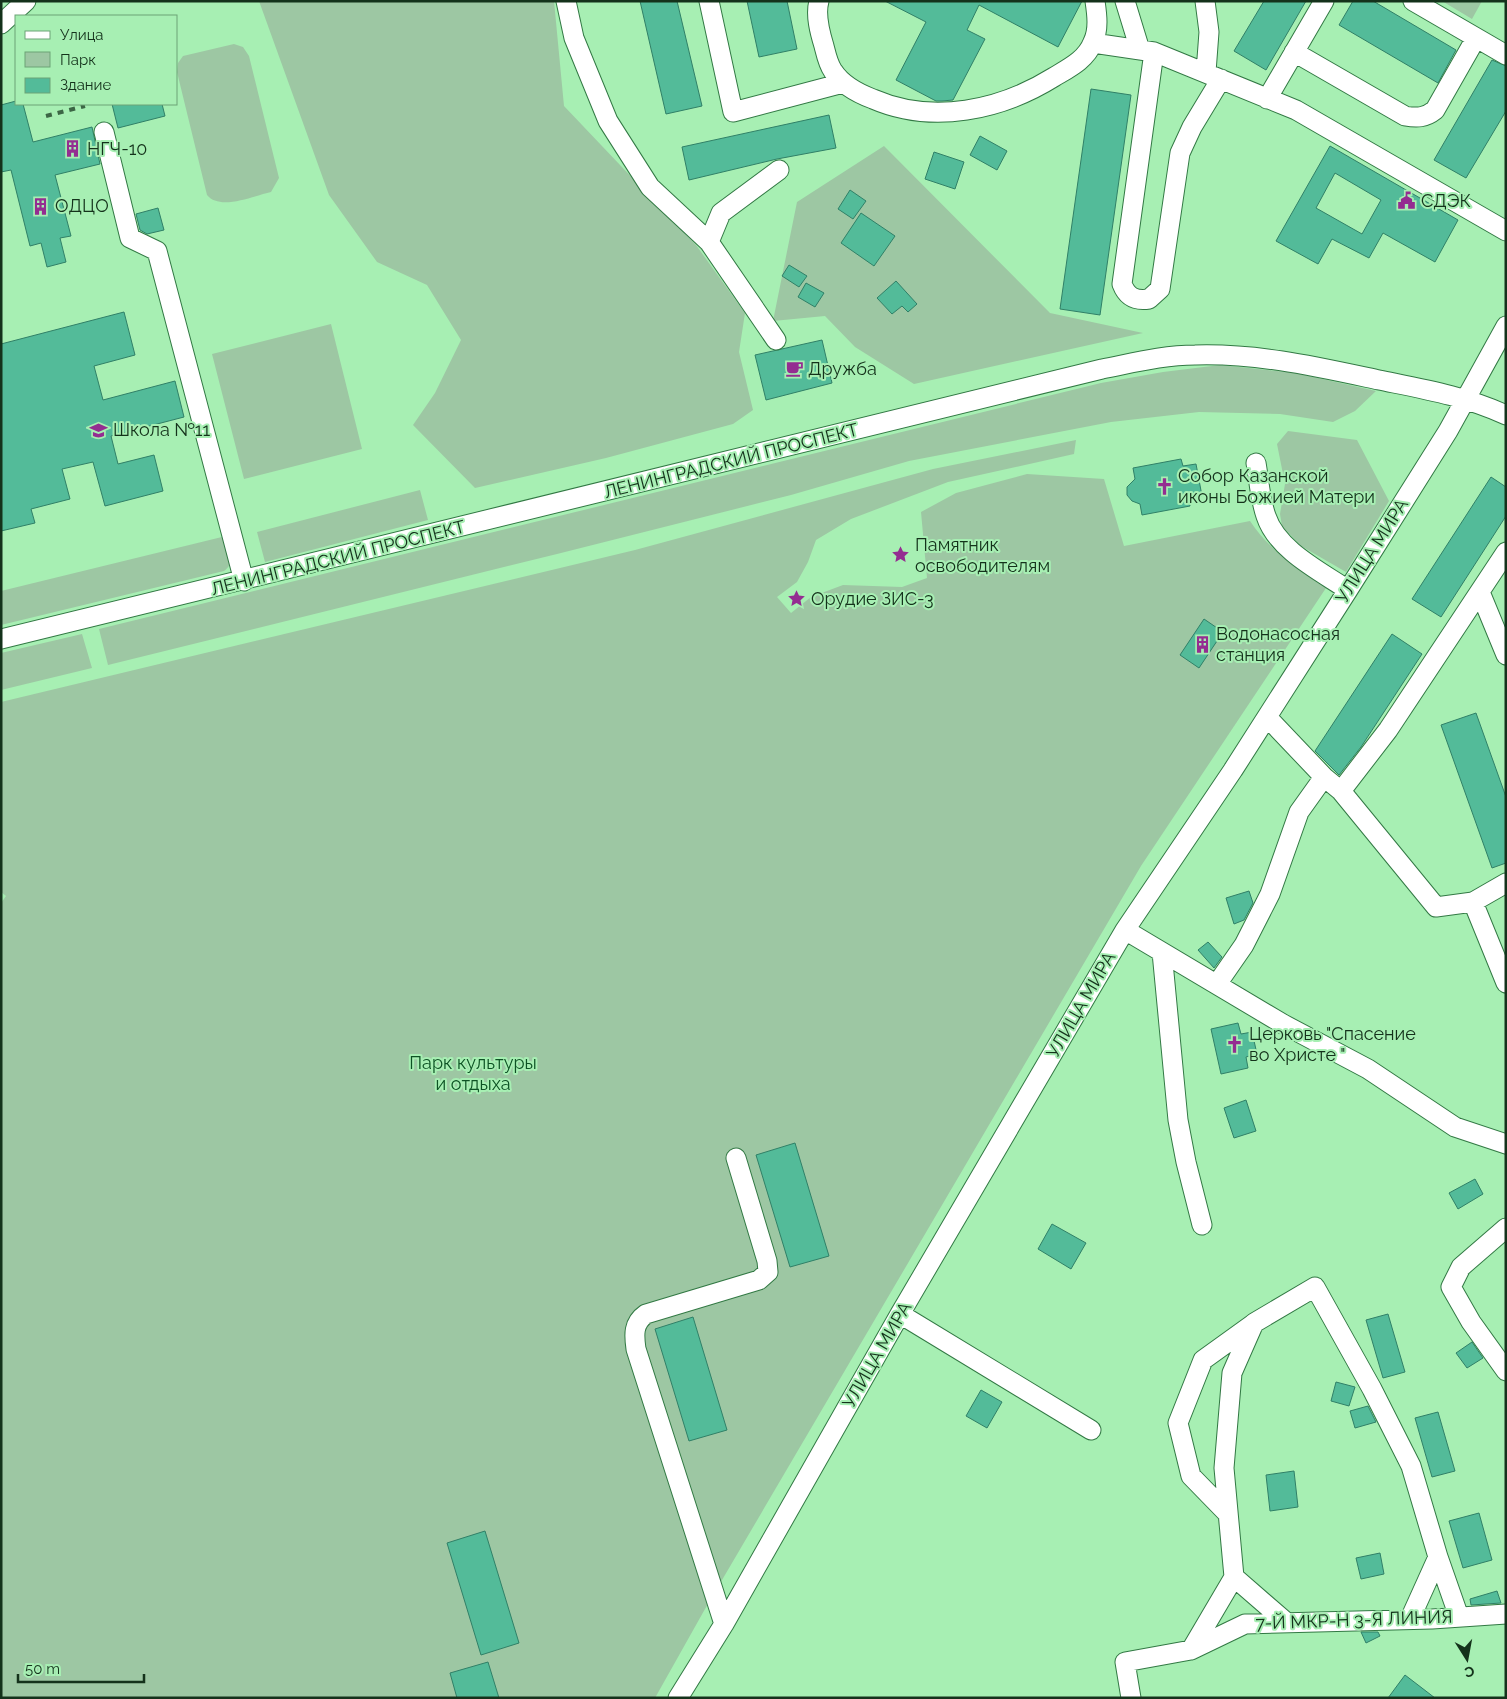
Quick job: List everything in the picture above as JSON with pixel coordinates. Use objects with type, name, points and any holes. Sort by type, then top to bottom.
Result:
[{"type":"street","points":[[1,24],[26,1]]},
{"type":"street","points":[[566,1],[574,38],[608,121],[650,187],[709,242],[776,340]]},
{"type":"street","points":[[709,1],[733,112],[843,83]]},
{"type":"street","points":[[819,1],[817,7],[822,38],[832,70],[843,83],[860,94],[887,106],[921,112],[970,110],[998,104],[1032,91],[1084,58],[1093,43],[1098,26],[1095,1]]},
{"type":"street","points":[[1126,1],[1147,51],[1122,284],[1124,290],[1133,298],[1149,299],[1160,289],[1180,153],[1213,76],[1205,1]]},
{"type":"street","points":[[1267,99],[1324,1]]},
{"type":"street","points":[[1413,1],[1506,55]]},
{"type":"street","points":[[1294,52],[1405,116],[1416,118],[1435,110],[1476,38]]},
{"type":"street","points":[[1093,43],[1147,51],[1302,113],[1506,231]]},
{"type":"street","points":[[104,132],[130,238],[157,250],[244,581]]},
{"type":"street","points":[[709,242],[721,213],[779,170]]},
{"type":"street","name":"УЛИЦА МИРА","points":[[678,1698],[724,1624],[900,1314],[1125,930],[1267,717],[1348,590],[1448,431],[1506,326]]},
{"type":"street","name":"ЛЕНИНГРАДСКИЙ ПРОСПЕКТ","points":[[1,639],[244,581],[1102,369],[1161,358],[1225,355],[1271,359],[1315,366],[1466,398],[1506,415]]},
{"type":"street","points":[[1256,463],[1266,517],[1277,536],[1296,555],[1348,590]]},
{"type":"street","points":[[1341,791],[1388,730],[1506,552]]},
{"type":"street","points":[[1480,592],[1506,655]]},
{"type":"street","points":[[1267,717],[1324,777],[1341,791],[1436,907],[1473,902],[1506,883]]},
{"type":"street","points":[[1216,984],[1244,945],[1270,894],[1299,812],[1324,777]]},
{"type":"street","points":[[1473,902],[1506,983]]},
{"type":"street","points":[[1125,930],[1283,1024],[1368,1069],[1455,1127],[1506,1144]]},
{"type":"street","points":[[1162,952],[1178,1120],[1186,1162],[1202,1225]]},
{"type":"street","points":[[724,1624],[636,1350],[634,1330],[640,1318],[646,1314],[760,1280],[768,1272],[767,1260],[736,1158]]},
{"type":"street","points":[[1506,1228],[1461,1268],[1451,1288],[1471,1322],[1506,1371]]},
{"type":"street","points":[[1228,1514],[1191,1476],[1178,1423],[1203,1360],[1254,1323],[1315,1287],[1372,1389],[1411,1466],[1438,1557],[1459,1617]]},
{"type":"street","points":[[900,1314],[1091,1430]]},
{"type":"street","points":[[1191,1650],[1234,1577],[1224,1468],[1232,1373],[1254,1323]]},
{"type":"street","points":[[1410,1619],[1438,1557]]},
{"type":"street","points":[[1234,1577],[1287,1623]]},
{"type":"street","name":"7-Й МКР-Н 3-Я ЛИНИЯ","points":[[1131,1698],[1125,1662],[1191,1650],[1245,1624],[1506,1614]]},
{"type":"green space","points":[[259,1],[554,1],[564,106],[696,245],[745,313],[739,352],[753,410],[733,424],[606,458],[475,488],[413,425],[435,393],[461,340],[427,285],[377,262],[329,195]]},
{"type":"green space","points":[[1442,1],[1482,1],[1472,19]]},
{"type":"green space","points":[[234,44],[243,47],[249,56],[279,178],[271,192],[228,202],[213,200],[207,195],[178,76],[178,63],[183,56]]},
{"type":"green space","points":[[884,146],[1050,313],[1143,333],[914,384],[855,347],[825,316],[773,321],[797,202]]},
{"type":"green space","points":[[331,324],[362,449],[244,479],[212,354]]},
{"type":"green space","points":[[1220,365],[1296,373],[1376,391],[1355,411],[1333,422],[1280,414],[1199,412],[1111,422],[909,461],[791,495],[108,665],[99,629],[1101,383],[1163,372]]},
{"type":"green space","points":[[1288,431],[1357,440],[1389,501],[1346,572],[1301,546],[1282,526],[1280,514],[1285,484],[1277,444]]},
{"type":"green space","name":"Парк культуры и отдыха","points":[[1076,440],[1074,454],[948,482],[851,519],[816,540],[808,562],[797,582],[777,597],[791,613],[811,597],[843,585],[902,587],[927,578],[921,512],[956,493],[1027,474],[1104,479],[1124,546],[1250,521],[1275,550],[1326,588],[1141,866],[705,1609],[655,1698],[1,1698],[1,903],[6,896],[1,892],[1,702],[635,550],[933,469]]},
{"type":"green space","points":[[420,490],[428,520],[265,562],[257,532]]},
{"type":"green space","points":[[226,536],[231,550],[231,559],[224,571],[1,625],[1,591]]},
{"type":"green space","points":[[82,634],[92,668],[1,690],[1,653]]},
{"type":"building","points":[[640,1],[677,1],[702,106],[666,114]]},
{"type":"building","points":[[747,1],[787,1],[797,49],[759,57]]},
{"type":"building","points":[[885,1],[1082,1],[1058,47],[979,5],[967,30],[985,39],[953,100],[936,101],[896,80],[926,22]]},
{"type":"building","points":[[1264,1],[1306,1],[1266,70],[1234,51]]},
{"type":"building","points":[[1353,1],[1373,1],[1456,50],[1438,83],[1339,25]]},
{"type":"building","points":[[1492,60],[1506,66],[1506,111],[1466,178],[1434,160]]},
{"type":"building","points":[[1091,89],[1131,95],[1100,315],[1060,309]]},
{"type":"building","points":[[15,101],[15,105],[23,105],[33,142],[92,127],[100,164],[55,175],[71,236],[60,238],[66,262],[47,267],[41,243],[30,246],[11,170],[1,172],[1,105]]},
{"type":"building","points":[[112,105],[162,105],[165,116],[118,128]]},
{"type":"building","points":[[829,115],[836,148],[777,159],[689,180],[682,147]]},
{"type":"building","points":[[980,136],[1007,151],[997,170],[970,155]]},
{"type":"building","points":[[1330,146],[1458,220],[1435,262],[1383,233],[1369,258],[1332,239],[1318,264],[1276,241]],"holes":[[[1335,173],[1381,200],[1362,234],[1316,208]]]},
{"type":"building","points":[[934,152],[964,162],[955,189],[925,179]]},
{"type":"building","points":[[850,190],[866,201],[853,219],[838,209]]},
{"type":"building","points":[[158,208],[164,230],[147,234],[140,230],[136,214]]},
{"type":"building","points":[[861,213],[895,236],[874,266],[841,243]]},
{"type":"building","points":[[789,265],[807,276],[799,287],[782,276]]},
{"type":"building","points":[[896,281],[917,304],[908,312],[902,306],[892,314],[877,298]]},
{"type":"building","points":[[806,283],[824,293],[815,307],[798,297]]},
{"type":"building","points":[[124,312],[135,355],[94,366],[103,400],[175,381],[184,417],[111,436],[118,464],[154,455],[163,491],[105,506],[93,462],[62,469],[70,499],[31,509],[35,523],[1,531],[1,344]]},
{"type":"building","name":"Дружба","points":[[822,340],[832,383],[766,400],[755,355]]},
{"type":"building","name":"Собор Казанской иконы Божией Матери","points":[[1181,459],[1183,466],[1196,464],[1202,496],[1189,498],[1190,506],[1142,515],[1140,504],[1132,501],[1127,495],[1127,487],[1135,479],[1133,468]]},
{"type":"building","points":[[1491,477],[1506,487],[1506,516],[1441,617],[1412,599]]},
{"type":"building","name":"Водонасосная станция","points":[[1204,619],[1223,632],[1199,668],[1180,655]]},
{"type":"building","points":[[1392,634],[1422,654],[1361,747],[1339,775],[1315,751]]},
{"type":"building","points":[[1476,713],[1506,797],[1506,863],[1492,868],[1441,725]]},
{"type":"building","points":[[1249,891],[1253,903],[1244,920],[1234,924],[1226,898]]},
{"type":"building","points":[[1208,942],[1222,957],[1214,968],[1198,950]]},
{"type":"building","name":"Церковь \"Спасение во Христе \"","points":[[1238,1023],[1241,1034],[1252,1032],[1257,1054],[1246,1057],[1248,1068],[1221,1074],[1211,1029]]},
{"type":"building","points":[[1246,1100],[1256,1131],[1234,1138],[1224,1108]]},
{"type":"building","points":[[795,1143],[829,1256],[790,1267],[756,1155]]},
{"type":"building","points":[[1475,1179],[1483,1194],[1458,1209],[1449,1193]]},
{"type":"building","points":[[1052,1224],[1086,1243],[1071,1269],[1038,1249]]},
{"type":"building","points":[[1388,1314],[1405,1372],[1383,1378],[1366,1320]]},
{"type":"building","points":[[693,1317],[727,1430],[689,1441],[655,1329]]},
{"type":"building","points":[[1472,1342],[1483,1358],[1467,1368],[1456,1353]]},
{"type":"building","points":[[1336,1382],[1355,1387],[1349,1406],[1331,1401]]},
{"type":"building","points":[[981,1390],[1002,1402],[987,1428],[966,1416]]},
{"type":"building","points":[[1368,1406],[1376,1422],[1355,1428],[1350,1411]]},
{"type":"building","points":[[1438,1412],[1455,1471],[1432,1477],[1415,1418]]},
{"type":"building","points":[[1294,1471],[1298,1507],[1270,1511],[1266,1475]]},
{"type":"building","points":[[1479,1513],[1492,1560],[1463,1568],[1449,1521]]},
{"type":"building","points":[[485,1531],[519,1643],[481,1655],[447,1543]]},
{"type":"building","points":[[1380,1553],[1384,1574],[1361,1579],[1356,1558]]},
{"type":"building","points":[[1497,1591],[1501,1603],[1471,1605],[1470,1599]]},
{"type":"building","points":[[1361,1632],[1378,1632],[1380,1636],[1366,1643]]},
{"type":"building","points":[[488,1662],[499,1698],[457,1698],[450,1673]]},
{"type":"building","points":[[1405,1675],[1435,1698],[1388,1698]]},
{"type":"railway","points":[[46,116],[85,106]]},
{"type":"place","name":"НГЧ-10","points":[[73,149]]},
{"type":"place","name":"СДЭК","points":[[1407,201]]},
{"type":"place","name":"ОДЦО","points":[[41,206]]},
{"type":"place","name":"Дружба","points":[[794,369]]},
{"type":"place","name":"Школа №11","points":[[99,430]]},
{"type":"place","name":"Собор Казанской иконы Божией Матери","points":[[1164,486]]},
{"type":"place","name":"Памятник освободителям","points":[[901,555]]},
{"type":"place","name":"Орудие ЗИС-3","points":[[797,599]]},
{"type":"place","name":"Водонасосная станция","points":[[1202,644]]},
{"type":"place","name":"Церковь \"Спасение во Христе \"","points":[[1235,1044]]}]
